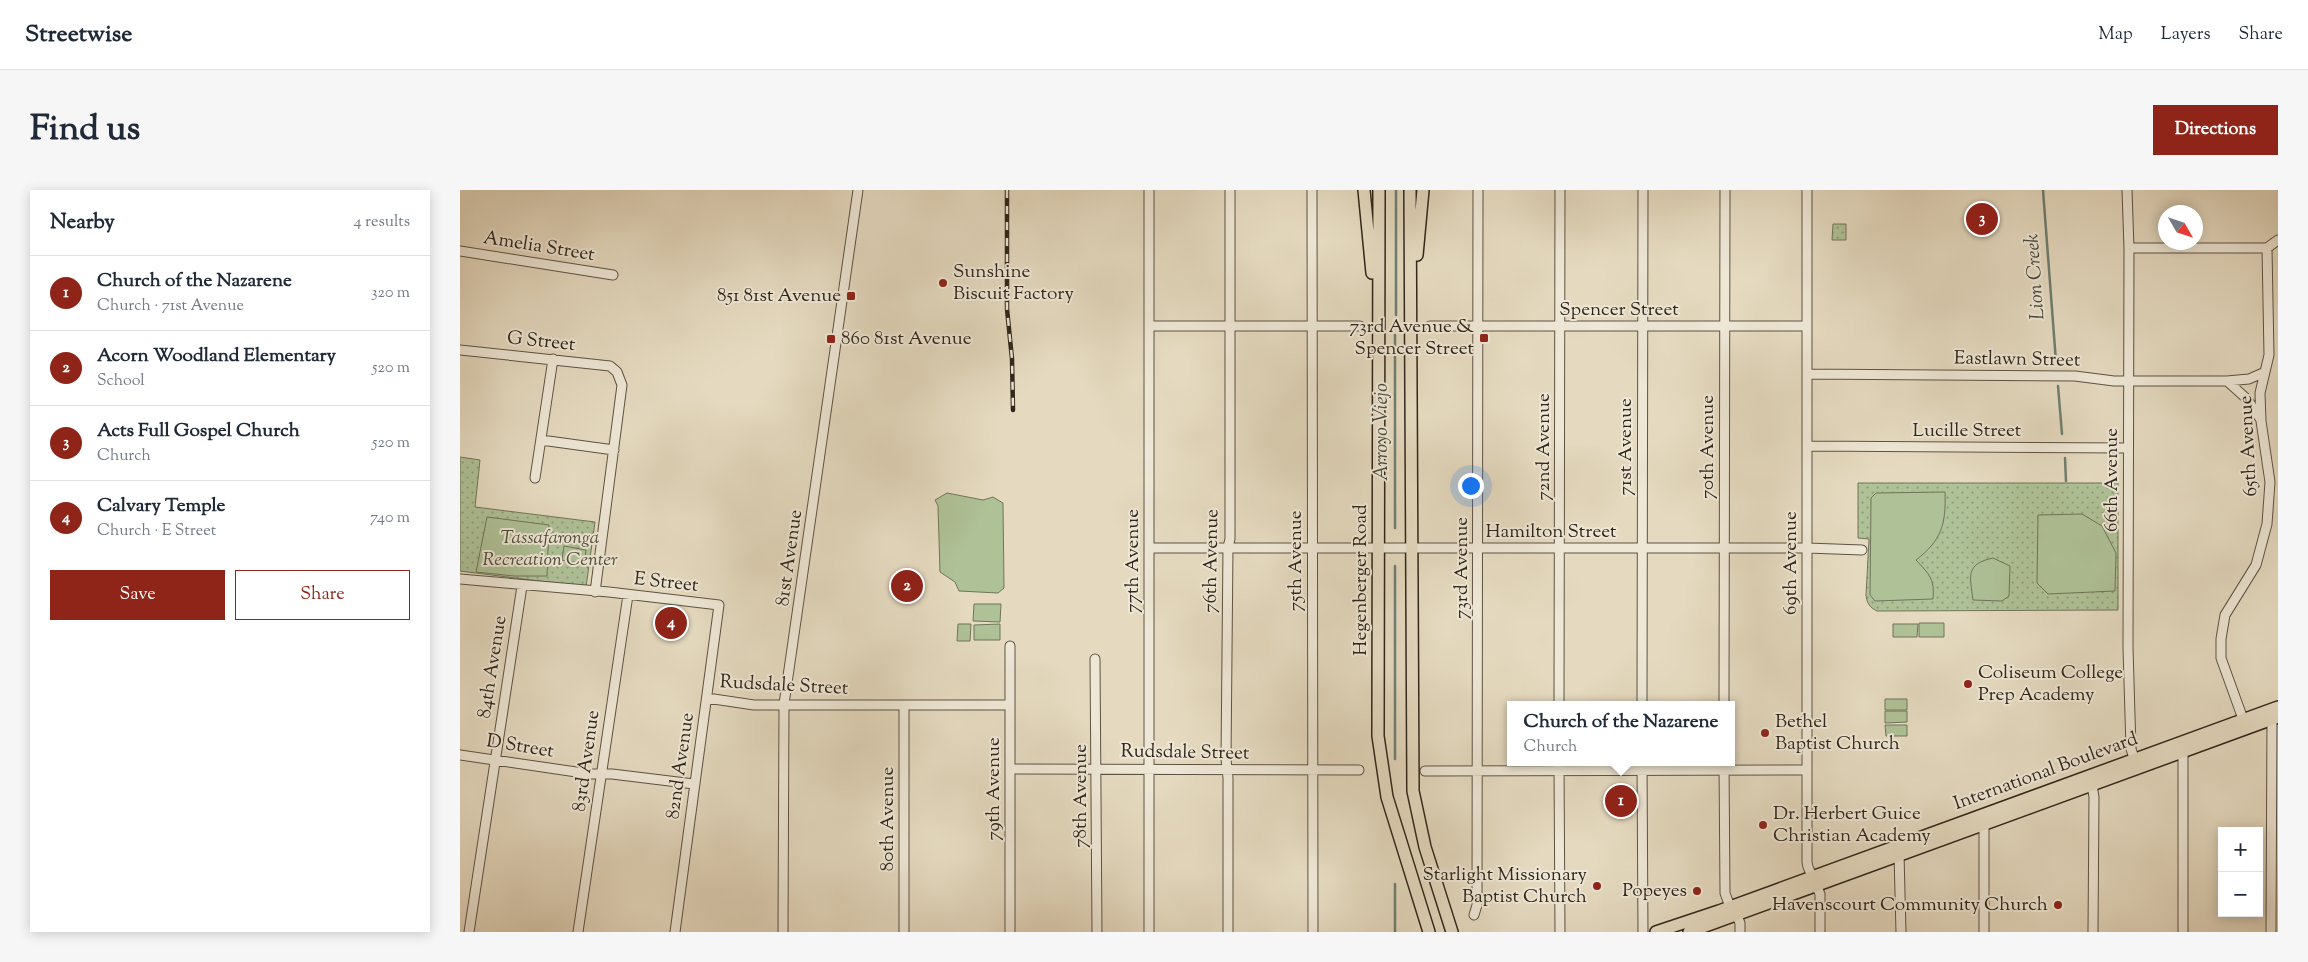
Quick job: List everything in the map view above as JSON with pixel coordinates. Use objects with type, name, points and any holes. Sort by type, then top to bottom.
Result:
[{"type":"main road","points":[[1364,190],[1378,326]]},
{"type":"main road","name":"Hegenberger Road","points":[[1379,190],[1378,736],[1381,765],[1395,827],[1430,932]]},
{"type":"main road","points":[[1410,190],[1413,791],[1425,848],[1452,932]]},
{"type":"main road","points":[[1412,326],[1423,190]]},
{"type":"main road","name":"International Boulevard","points":[[1656,932],[1733,911],[2091,780],[2278,706]]},
{"type":"main road","name":"International Boulevard","points":[[2135,763],[2183,752],[2275,718]]},
{"type":"main road","name":"International Boulevard","points":[[1814,881],[1984,825],[2091,780]]},
{"type":"main road","name":"International Boulevard","points":[[1689,932],[1733,911]]},
{"type":"street","name":"81st Avenue","points":[[783,932],[784,704],[858,190]]},
{"type":"street","name":"77th Avenue","points":[[1149,190],[1149,932]]},
{"type":"street","name":"76th Avenue","points":[[1228,932],[1228,771],[1226,760],[1228,547],[1230,541],[1230,190]]},
{"type":"street","name":"75th Avenue","points":[[1312,190],[1314,326],[1313,932]]},
{"type":"street","name":"73rd Avenue","points":[[1474,915],[1477,905],[1478,190]]},
{"type":"street","name":"72nd Avenue","points":[[1560,190],[1560,701]]},
{"type":"street","name":"71st Avenue","points":[[1642,701],[1643,190]]},
{"type":"street","name":"70th Avenue","points":[[1724,701],[1725,190]]},
{"type":"street","name":"69th Avenue","points":[[1807,190],[1808,867],[1820,894],[1820,932]]},
{"type":"street","name":"66th Avenue","points":[[2127,190],[2129,248],[2128,648],[2131,749],[2135,763]]},
{"type":"street","points":[[2129,248],[2267,248],[2278,240]]},
{"type":"street","name":"65th Avenue","points":[[2243,719],[2221,658],[2221,640],[2225,615],[2256,565],[2267,524],[2270,482],[2261,421],[2260,393],[2269,355],[2267,248]]},
{"type":"street","name":"Amelia Street","points":[[460,251],[613,275]]},
{"type":"street","points":[[1150,326],[1360,326]]},
{"type":"street","name":"Spencer Street","points":[[1430,326],[1807,326]]},
{"type":"street","name":"G Street","points":[[460,350],[610,366],[617,372],[622,385],[614,450]]},
{"type":"street","points":[[535,478],[553,360]]},
{"type":"street","name":"Eastlawn Street","points":[[1807,374],[2076,376],[2128,381],[2227,381],[2249,379],[2265,372]]},
{"type":"street","points":[[2227,381],[2248,398],[2261,421]]},
{"type":"street","points":[[541,440],[614,450],[595,592]]},
{"type":"street","name":"Lucille Street","points":[[1807,446],[2128,448]]},
{"type":"street","name":"Hamilton Street","points":[[1149,548],[1807,548],[1862,550]]},
{"type":"street","name":"E Street","points":[[460,579],[719,605]]},
{"type":"street","name":"84th Avenue","points":[[469,932],[522,586]]},
{"type":"street","name":"83rd Avenue","points":[[578,932],[628,595]]},
{"type":"street","name":"82nd Avenue","points":[[674,932],[719,605]]},
{"type":"street","name":"79th Avenue","points":[[1010,646],[1010,932]]},
{"type":"street","name":"78th Avenue","points":[[1095,659],[1098,768],[1097,932]]},
{"type":"street","name":"Rudsdale Street","points":[[707,698],[754,705],[1010,705]]},
{"type":"street","name":"80th Avenue","points":[[904,705],[904,932]]},
{"type":"street","points":[[2270,932],[2275,718]]},
{"type":"street","points":[[2183,752],[2183,932]]},
{"type":"street","name":"D Street","points":[[460,754],[601,774],[694,784]]},
{"type":"street","points":[[1559,766],[1560,932]]},
{"type":"street","points":[[1425,771],[1559,766],[1724,766],[1807,770]]},
{"type":"street","points":[[1642,766],[1643,932]]},
{"type":"street","points":[[1724,766],[1725,893],[1740,923],[1740,932]]},
{"type":"street","name":"Rudsdale Street","points":[[1010,769],[1359,770]]},
{"type":"street","points":[[2091,780],[2093,932]]},
{"type":"street","points":[[1984,825],[1984,932]]},
{"type":"street","points":[[1899,854],[1901,932]]},
{"type":"green space","points":[[1833,224],[1846,224],[1846,240],[1832,240]]},
{"type":"green space","name":"Tassafaronga Recreation Center","points":[[460,457],[480,460],[475,507],[595,522],[586,587],[460,571]]},
{"type":"green space","points":[[1858,483],[2118,483],[2118,610],[1877,611],[1869,604],[1866,595],[1869,539],[1858,538]]},
{"type":"green space","points":[[1945,492],[1945,513],[1941,530],[1932,545],[1916,560],[1930,577],[1933,586],[1933,599],[1875,601],[1870,595],[1871,498],[1876,493]]},
{"type":"green space","points":[[947,493],[983,500],[993,497],[1003,503],[1004,588],[998,593],[959,591],[955,582],[940,572],[938,506],[935,500]]},
{"type":"green space","points":[[2082,514],[2102,526],[2116,553],[2115,591],[2048,594],[2037,583],[2038,515]]},
{"type":"green space","points":[[487,517],[549,525],[547,576],[514,576],[476,572]]},
{"type":"green space","points":[[564,546],[586,550],[584,564],[562,560]]},
{"type":"green space","points":[[1993,558],[2010,566],[2009,596],[2002,601],[1973,600],[1971,572],[1978,564]]},
{"type":"green space","points":[[974,604],[1001,604],[1000,622],[973,621]]},
{"type":"green space","points":[[1919,623],[1944,623],[1944,637],[1919,637]]},
{"type":"green space","points":[[958,624],[971,624],[970,641],[957,641]]},
{"type":"green space","points":[[1000,624],[1000,640],[974,640],[974,625]]},
{"type":"green space","points":[[1893,624],[1918,624],[1917,637],[1893,637]]},
{"type":"green space","points":[[1885,699],[1907,699],[1907,710],[1885,710]]},
{"type":"green space","points":[[1885,711],[1907,711],[1907,722],[1885,723]]},
{"type":"green space","points":[[1885,725],[1907,725],[1907,736],[1886,736]]},
{"type":"waterway","name":"Arroyo Viejo","points":[[1396,190],[1396,315]]},
{"type":"waterway","name":"Lion Creek","points":[[2043,190],[2056,362]]},
{"type":"waterway","name":"Arroyo Viejo","points":[[1395,335],[1395,528]]},
{"type":"waterway","name":"Lion Creek","points":[[2058,386],[2062,434]]},
{"type":"waterway","name":"Lion Creek","points":[[2065,458],[2066,481]]},
{"type":"waterway","name":"Arroyo Viejo","points":[[1395,566],[1395,759]]},
{"type":"waterway","name":"Arroyo Viejo","points":[[1395,884],[1395,932]]},
{"type":"railway","points":[[1007,190],[1007,309],[1012,359],[1013,410]]},
{"type":"place","name":"Acts Full Gospel Church","points":[[1982,219]]},
{"type":"place","name":"Sunshine Biscuit Factory","points":[[943,283]]},
{"type":"place","name":"851 81st Avenue","points":[[851,296]]},
{"type":"place","name":"73rd Avenue & Spencer Street","points":[[1484,338]]},
{"type":"place","name":"860 81st Avenue","points":[[831,339]]},
{"type":"place","name":"Acorn Woodland Elementary","points":[[907,586]]},
{"type":"place","name":"Calvary Temple","points":[[671,623]]},
{"type":"place","name":"Coliseum College Prep Academy","points":[[1968,684]]},
{"type":"place","name":"Bethel Baptist Church","points":[[1765,733]]},
{"type":"place","name":"Church of the Nazarene","points":[[1621,801]]},
{"type":"place","name":"Dr. Herbert Guice Christian Academy","points":[[1763,825]]},
{"type":"place","name":"Starlight Missionary Baptist Church","points":[[1597,886]]},
{"type":"place","name":"Popeyes","points":[[1697,891]]},
{"type":"place","name":"Havenscourt Community Church","points":[[2058,905]]}]
